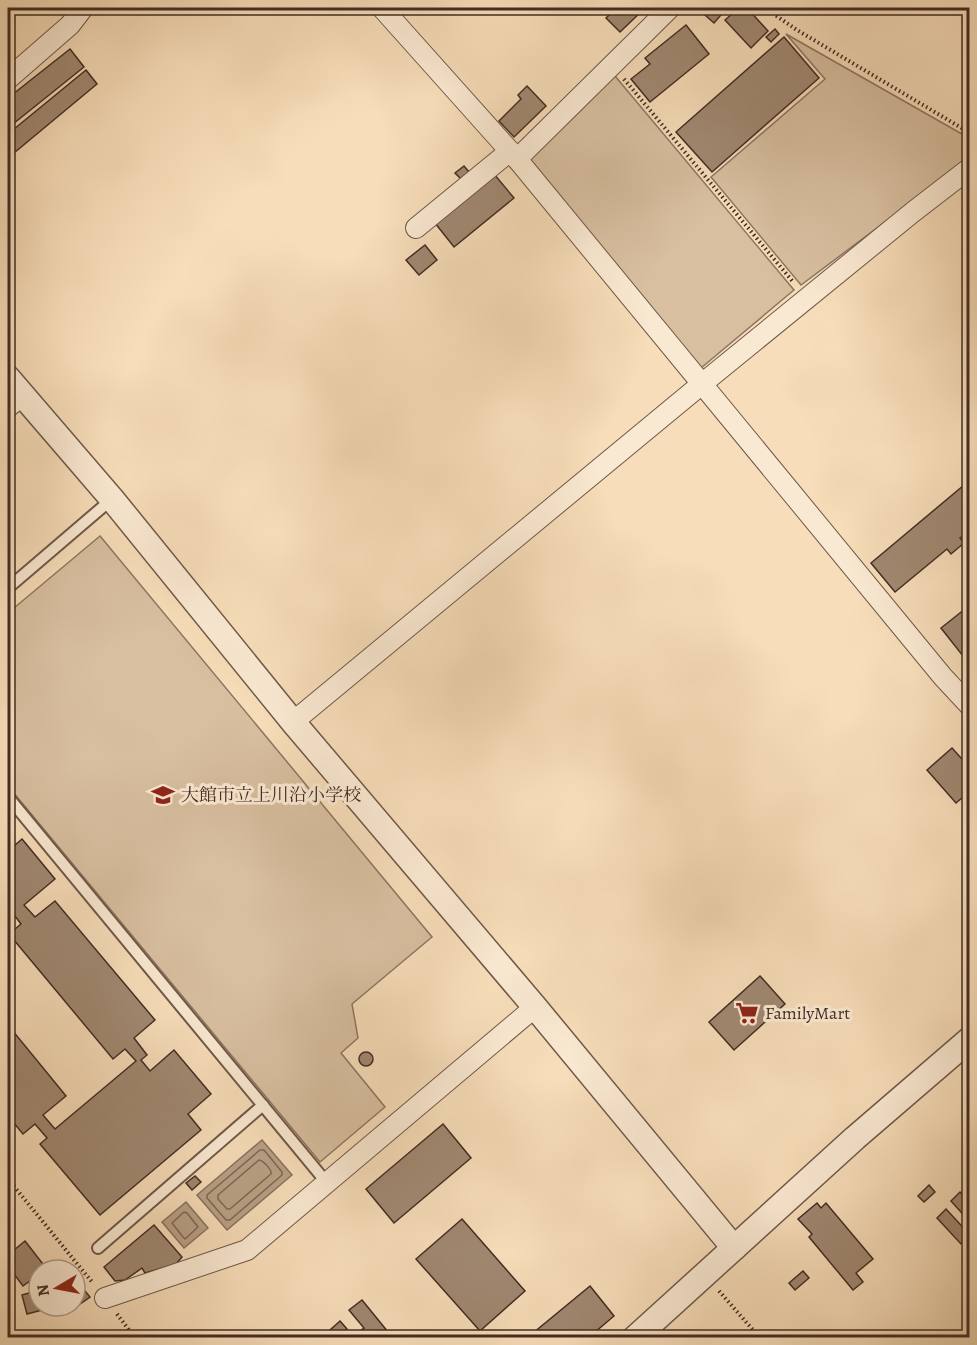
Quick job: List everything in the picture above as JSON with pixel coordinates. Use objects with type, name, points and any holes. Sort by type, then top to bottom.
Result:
[{"type":"street","points":[[8,79],[70,25],[83,8]]},
{"type":"street","points":[[382,8],[514,155],[969,706]]},
{"type":"street","points":[[416,228],[514,155],[670,8]]},
{"type":"street","points":[[293,722],[703,383],[969,168]]},
{"type":"street","points":[[12,394],[112,499],[293,722],[535,1007],[734,1248]]},
{"type":"street","points":[[105,1298],[247,1250],[535,1007]]},
{"type":"street","points":[[635,1338],[855,1138],[969,1039]]},
{"type":"lane","points":[[8,588],[112,499]]},
{"type":"lane","points":[[8,797],[327,1182]]},
{"type":"lane","points":[[98,1248],[263,1105]]},
{"type":"path","points":[[765,8],[797,30],[969,133]]},
{"type":"path","points":[[612,64],[807,299]]},
{"type":"path","points":[[8,1179],[135,1338]]},
{"type":"path","points":[[705,1274],[760,1338]]},
{"type":"shaded area","points":[[786,34],[969,138],[969,159],[801,285],[711,177],[825,79]]},
{"type":"shaded area","points":[[615,76],[794,290],[701,368],[526,159]]},
{"type":"shaded area","points":[[100,536],[432,937],[352,1004],[358,1038],[341,1053],[385,1107],[320,1162],[8,786],[8,613]]},
{"type":"water","points":[[262,1140],[292,1175],[227,1230],[197,1195]]},
{"type":"water","points":[[186,1202],[208,1228],[184,1248],[162,1222]]},
{"type":"building","points":[[616,8],[645,8],[620,32],[606,18]]},
{"type":"building","points":[[697,8],[727,8],[714,23]]},
{"type":"building","points":[[739,8],[747,8],[768,31],[751,48],[725,20]]},
{"type":"building","points":[[686,25],[709,54],[650,102],[631,79],[650,64],[645,58]]},
{"type":"building","points":[[775,29],[779,34],[771,42],[766,37]]},
{"type":"building","points":[[784,37],[819,78],[712,172],[676,132]]},
{"type":"building","points":[[70,49],[84,67],[8,128],[8,98]]},
{"type":"building","points":[[86,70],[97,84],[14,153],[8,145],[8,134]]},
{"type":"building","points":[[527,86],[546,106],[514,137],[499,121],[521,99],[518,95]]},
{"type":"building","points":[[464,166],[469,172],[461,179],[455,173]]},
{"type":"building","points":[[494,174],[514,198],[454,247],[435,223]]},
{"type":"building","points":[[425,245],[437,260],[419,275],[406,260]]},
{"type":"building","points":[[970,480],[970,531],[960,538],[964,543],[951,554],[947,549],[895,592],[871,563]]},
{"type":"building","points":[[970,605],[970,650],[963,656],[941,628]]},
{"type":"building","points":[[952,748],[970,768],[970,791],[956,803],[927,770]]},
{"type":"building","points":[[22,839],[55,879],[24,905],[35,917],[55,901],[155,1020],[134,1038],[147,1055],[141,1060],[150,1071],[174,1050],[211,1094],[188,1114],[201,1130],[100,1215],[40,1144],[47,1138],[35,1124],[23,1134],[8,1116],[8,1025],[66,1096],[43,1115],[55,1129],[136,1061],[125,1049],[113,1059],[9,934],[21,924],[15,916],[8,922],[8,851]]},
{"type":"building","name":"FamilyMart","points":[[760,976],[785,1004],[734,1050],[709,1022]]},
{"type":"building","points":[[366,1052],[371,1054],[373,1059],[371,1064],[366,1066],[361,1064],[359,1059],[361,1054]]},
{"type":"building","points":[[443,1124],[471,1158],[394,1223],[366,1189]]},
{"type":"building","points":[[195,1176],[201,1182],[192,1190],[186,1183]]},
{"type":"building","points":[[929,1185],[935,1192],[924,1202],[918,1196]]},
{"type":"building","points":[[960,1192],[970,1203],[970,1222],[951,1201]]},
{"type":"building","points":[[817,1203],[821,1208],[826,1203],[873,1259],[856,1273],[863,1282],[853,1290],[809,1237],[812,1234],[798,1219]]},
{"type":"building","points":[[946,1209],[970,1235],[961,1244],[937,1218]]},
{"type":"building","points":[[462,1219],[525,1291],[480,1331],[416,1259]]},
{"type":"building","points":[[154,1225],[182,1257],[176,1264],[145,1273],[142,1268],[125,1280],[115,1281],[104,1267]]},
{"type":"building","points":[[25,1241],[38,1258],[27,1258],[27,1283],[23,1286],[8,1266],[8,1255]]},
{"type":"building","points":[[803,1271],[809,1278],[795,1290],[789,1283]]},
{"type":"building","points":[[590,1286],[614,1316],[588,1338],[527,1338]]},
{"type":"building","points":[[27,1294],[27,1314],[22,1295]]},
{"type":"building","points":[[362,1300],[393,1338],[354,1338],[353,1336],[364,1328],[349,1310]]},
{"type":"building","points":[[340,1321],[347,1329],[338,1338],[321,1338]]},
{"type":"place","name":"大館市立上川沿小学校","points":[[163,795]]},
{"type":"place","name":"FamilyMart","points":[[747,1013]]}]
